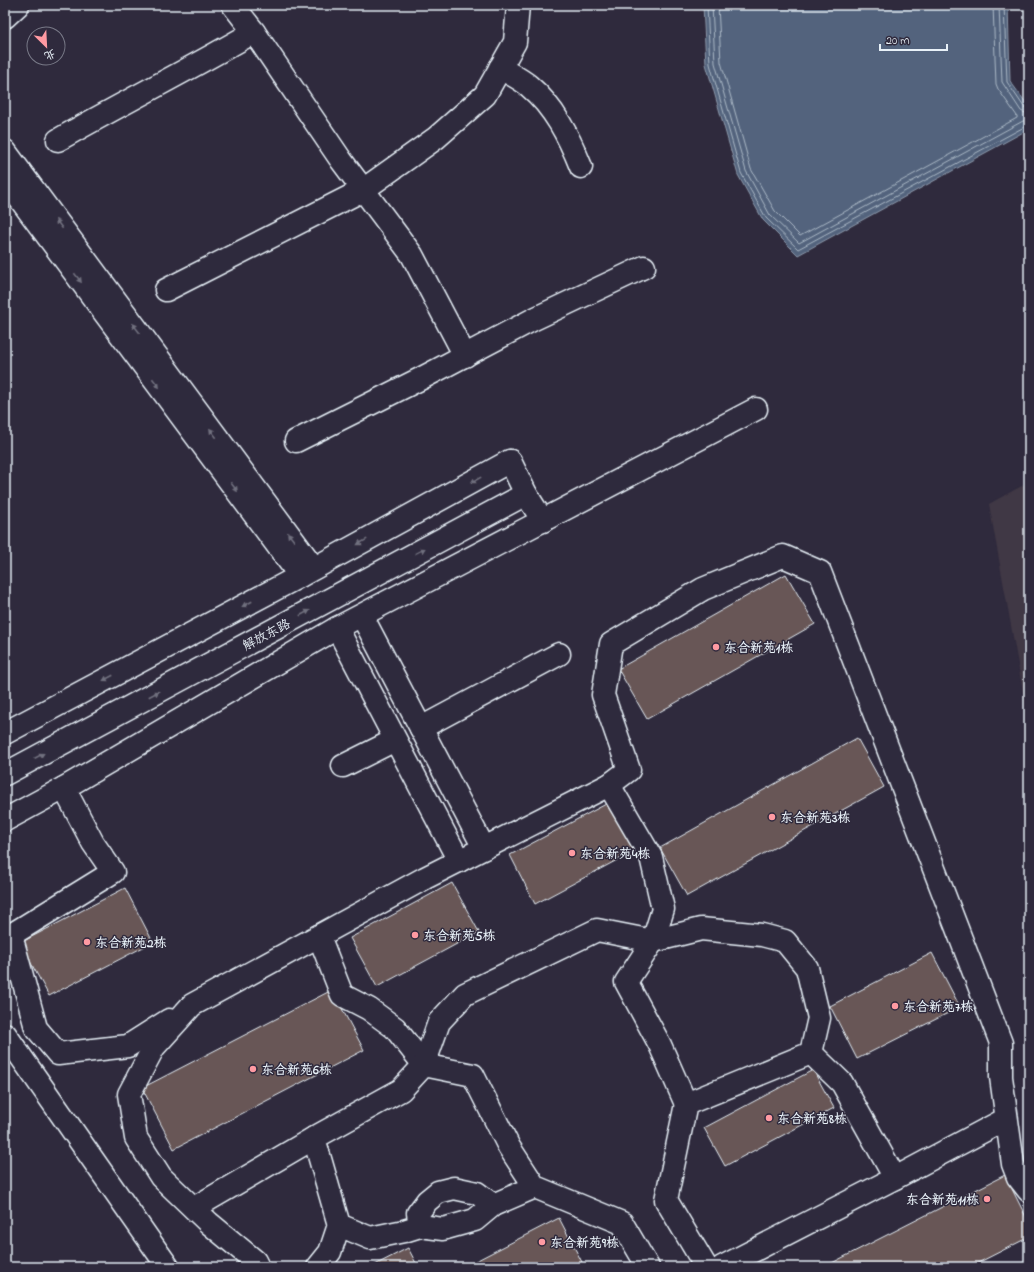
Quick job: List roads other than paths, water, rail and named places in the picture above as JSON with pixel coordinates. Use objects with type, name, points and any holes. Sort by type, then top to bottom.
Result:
[{"type":"street","points":[[5,17],[18,5]]},
{"type":"street","points":[[233,5],[254,32],[336,154],[412,255],[465,356]]},
{"type":"street","points":[[166,290],[363,190],[436,138],[485,95],[515,42],[518,5]]},
{"type":"street","points":[[58,140],[195,66],[254,32]]},
{"type":"street","points":[[500,68],[529,86],[552,110],[573,146],[581,167]]},
{"type":"street","points":[[5,151],[307,572]]},
{"type":"street","points":[[5,180],[307,572]]},
{"type":"street","points":[[296,441],[465,356],[534,319],[644,267]]},
{"type":"street","points":[[5,820],[64,788],[337,628],[756,409]]},
{"type":"street","points":[[5,733],[307,572],[510,461],[526,494],[542,521]]},
{"type":"street","name":"解放东路","points":[[5,774],[526,494]]},
{"type":"street","points":[[64,788],[93,843],[112,872],[11,936],[36,1028],[58,1054],[128,1046],[192,1005],[459,861],[609,784],[629,770],[603,695],[611,644],[704,589],[783,556],[820,572],[1001,1043],[1001,1076],[1013,1164],[1018,1177],[1029,1191]]},
{"type":"street","points":[[362,616],[484,848]]},
{"type":"street","points":[[337,628],[459,861]]},
{"type":"street","points":[[420,728],[559,654]]},
{"type":"street","points":[[343,766],[395,740]]},
{"type":"street","points":[[609,784],[651,857],[663,909],[653,940],[626,982],[660,1046],[686,1104],[666,1200],[706,1267]]},
{"type":"street","points":[[194,1208],[314,1138],[401,1090],[424,1065],[439,1022],[465,994],[597,930],[653,940],[701,928],[762,934],[785,941],[807,968],[819,1018],[811,1052]]},
{"type":"street","points":[[319,936],[342,995],[369,1009],[394,1028],[424,1065],[473,1075],[509,1147],[535,1187],[622,1223],[648,1267]]},
{"type":"street","points":[[192,1005],[154,1047],[129,1094],[136,1138],[161,1178],[209,1223],[255,1261],[258,1267]]},
{"type":"street","points":[[5,1034],[168,1267]]},
{"type":"street","points":[[686,1104],[811,1052]]},
{"type":"street","points":[[811,1052],[842,1083],[895,1178]]},
{"type":"street","points":[[722,1267],[1006,1119]]},
{"type":"street","points":[[314,1138],[340,1226],[330,1252],[318,1267]]},
{"type":"street","points":[[340,1226],[370,1238],[420,1226],[443,1229],[475,1220],[493,1205],[535,1187]]},
{"type":"street","points":[[420,1226],[418,1213],[427,1201],[438,1192],[454,1188],[477,1193],[493,1205]]},
{"type":"water","points":[[703,5],[1008,5],[1010,81],[1029,107],[1029,129],[798,255],[763,220],[738,175],[706,64]]},
{"type":"place","name":"东合新苑1栋","points":[[716,647]]},
{"type":"place","name":"东合新苑3栋","points":[[772,817]]},
{"type":"place","name":"东合新苑4栋","points":[[572,853]]},
{"type":"place","name":"东合新苑5栋","points":[[415,935]]},
{"type":"place","name":"东合新苑2栋","points":[[87,942]]},
{"type":"place","name":"东合新苑7栋","points":[[895,1006]]},
{"type":"place","name":"东合新苑6栋","points":[[253,1069]]},
{"type":"place","name":"东合新苑8栋","points":[[769,1118]]},
{"type":"place","name":"东合新苑11栋","points":[[987,1199]]},
{"type":"place","name":"东合新苑9栋","points":[[542,1242]]}]
